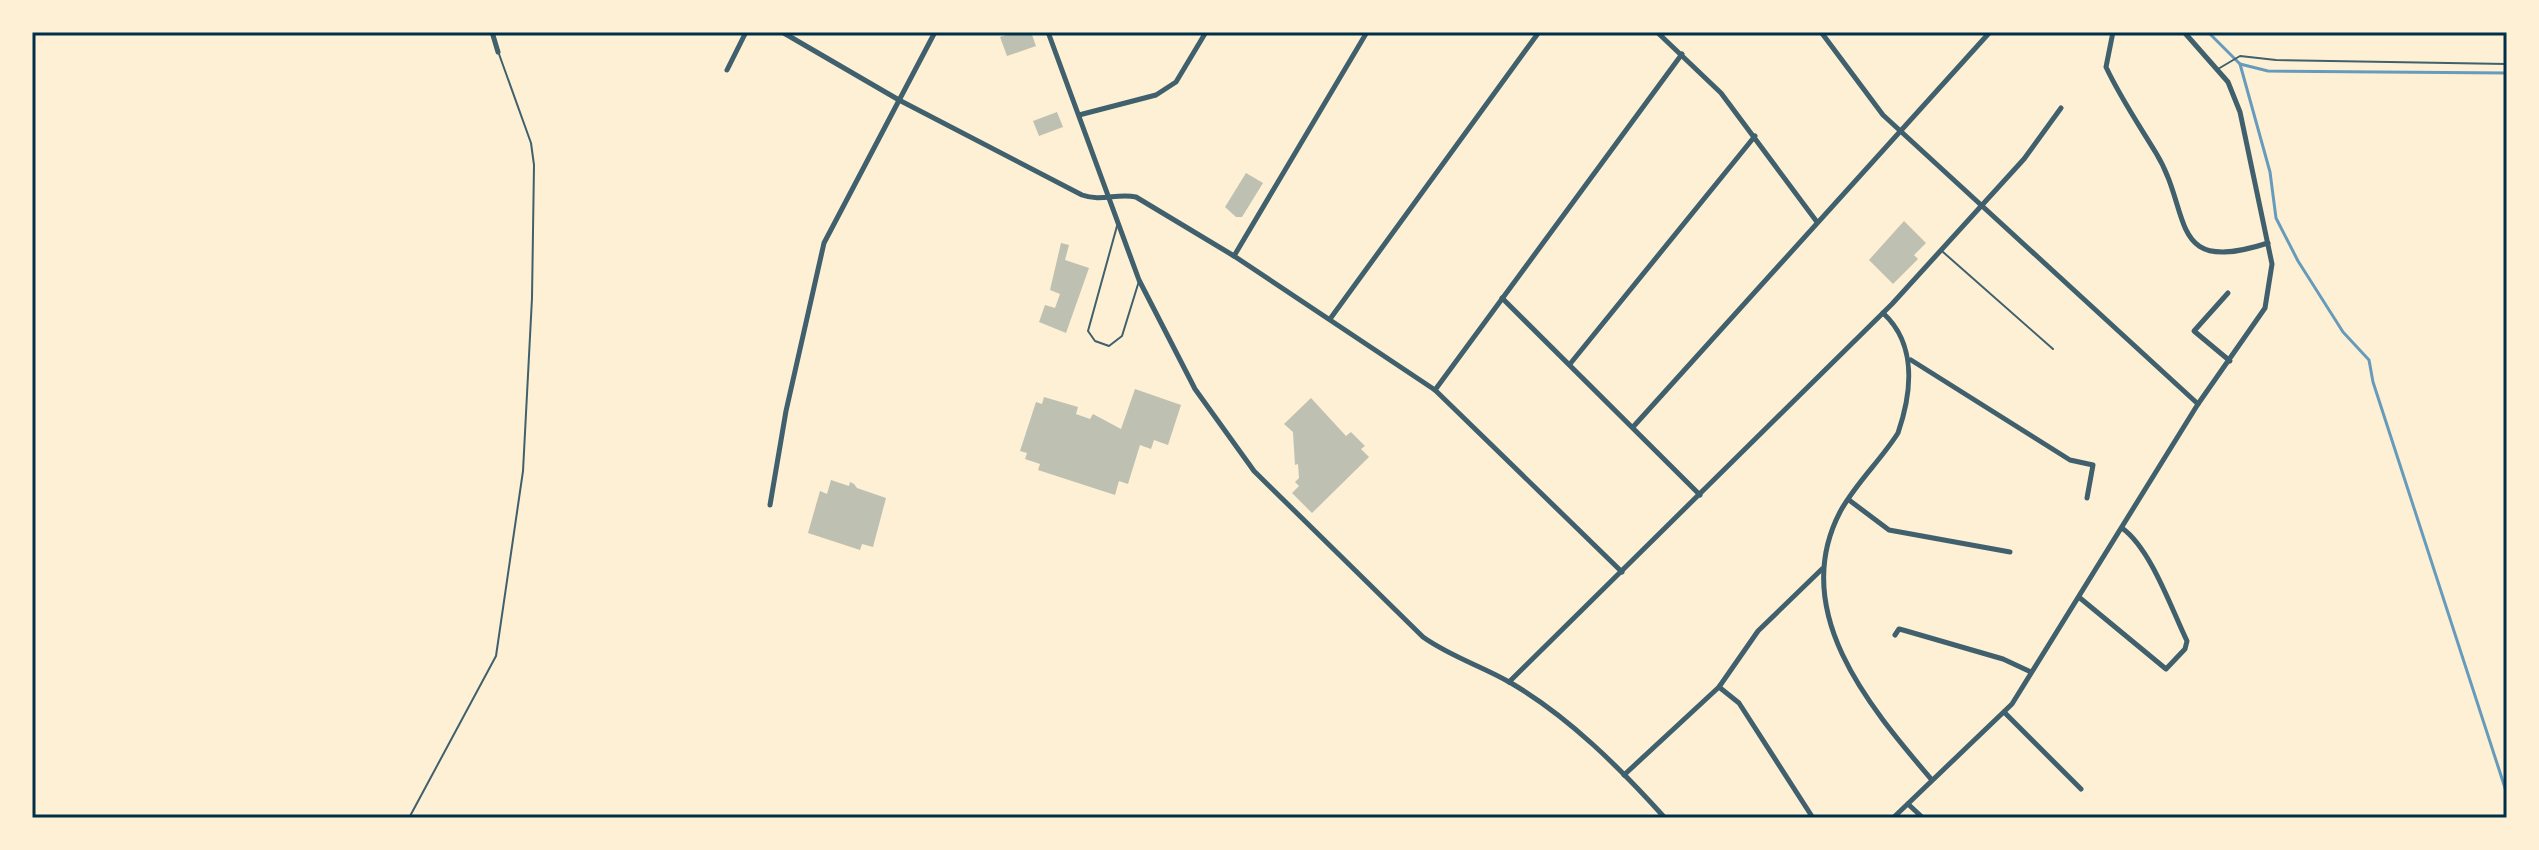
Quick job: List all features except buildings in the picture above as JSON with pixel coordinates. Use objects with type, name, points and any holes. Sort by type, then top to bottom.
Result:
[{"type":"street","points":[[492,32],[498,52]]},
{"type":"street","points":[[727,70],[746,32]]},
{"type":"street","points":[[782,32],[899,100],[1082,195],[1136,197],[1234,256],[1435,390],[1622,572]]},
{"type":"street","points":[[770,505],[786,411],[824,243],[935,32]]},
{"type":"street","points":[[1048,32],[1139,280],[1195,389],[1254,471],[1423,637],[1443,651],[1509,682],[1553,713],[1624,775],[1665,818]]},
{"type":"street","points":[[1079,115],[1156,95],[1176,82],[1206,32]]},
{"type":"street","points":[[1234,256],[1367,32]]},
{"type":"street","points":[[1330,319],[1539,32]]},
{"type":"street","points":[[1657,32],[1682,54],[1755,136],[1817,222]]},
{"type":"street","points":[[1821,32],[1857,84],[1902,132],[2198,404]]},
{"type":"street","points":[[1633,427],[1990,32]]},
{"type":"street","points":[[2113,32],[2106,67],[2157,155],[2193,241],[2209,250],[2226,254],[2268,243]]},
{"type":"street","points":[[1893,818],[2004,712],[2080,598],[2198,404],[2265,308],[2272,264],[2240,112],[2228,82],[2184,32]]},
{"type":"street","points":[[1435,390],[1682,54]]},
{"type":"street","points":[[1509,682],[1883,313],[2024,159],[2061,108]]},
{"type":"street","points":[[1570,364],[1755,136]]},
{"type":"street","points":[[2228,293],[2194,331],[2230,361]]},
{"type":"street","points":[[1502,298],[1700,495]]},
{"type":"street","points":[[1883,313],[1895,324],[1911,360],[2070,460],[2093,465],[2087,498]]},
{"type":"street","points":[[1911,360],[1898,433],[1849,500],[1833,530],[1823,569],[1826,609],[1853,676],[1878,716],[1931,779]]},
{"type":"street","points":[[1849,500],[1889,530],[2010,552]]},
{"type":"street","points":[[2080,598],[2166,669],[2185,649],[2187,641],[2143,552],[2134,537],[2122,528]]},
{"type":"street","points":[[1624,775],[1719,687],[1758,631],[1823,569]]},
{"type":"street","points":[[1895,635],[1899,629],[1903,630],[2003,659],[2031,672]]},
{"type":"street","points":[[1719,687],[1739,703],[1813,818]]},
{"type":"street","points":[[2004,712],[2081,789]]},
{"type":"street","points":[[1908,804],[1923,818]]},
{"type":"lane","points":[[409,818],[496,656],[523,471],[532,298],[534,165],[531,143],[498,52]]},
{"type":"lane","points":[[2217,69],[2234,57],[2507,64]]},
{"type":"lane","points":[[1118,221],[1088,331],[1095,341],[1109,346],[1122,336],[1139,280]]},
{"type":"lane","points":[[1942,251],[2053,349]]},
{"type":"waterway","points":[[2208,32],[2240,64],[2270,172],[2276,218],[2298,261],[2343,332],[2369,360],[2373,382],[2507,794]]},
{"type":"waterway","points":[[2240,64],[2268,71],[2507,73]]}]
